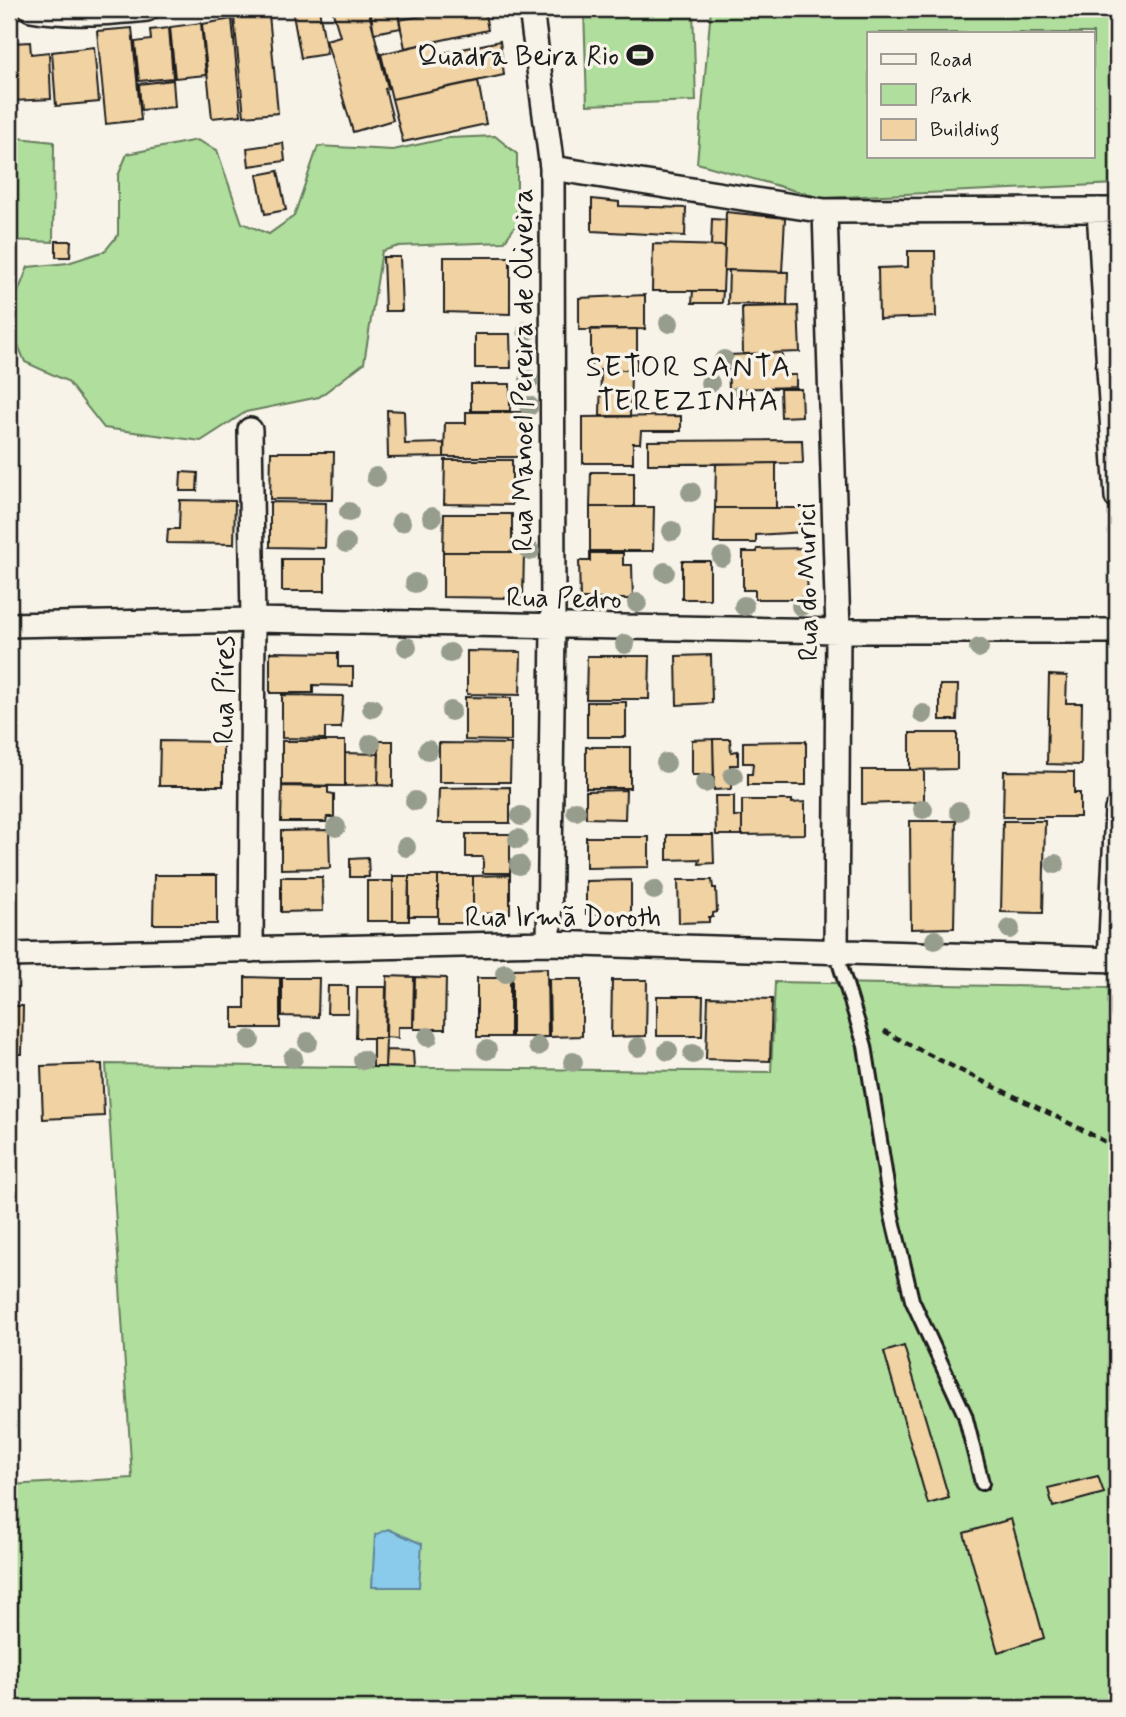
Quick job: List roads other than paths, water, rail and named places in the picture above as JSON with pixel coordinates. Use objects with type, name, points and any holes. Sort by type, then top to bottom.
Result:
[{"type":"street","points":[[31,9],[97,15],[147,9]]},
{"type":"street","name":"Rua Manoel Pereira de Oliveira","points":[[531,9],[552,167],[553,627],[549,943]]},
{"type":"street","points":[[552,167],[825,211],[1108,210],[1117,497]]},
{"type":"street","name":"Rua do Murici","points":[[825,211],[838,631],[836,952]]},
{"type":"street","name":"Rua Pires","points":[[250,430],[253,620],[251,950]]},
{"type":"street","name":"Rua Pedro","points":[[9,625],[253,620],[838,631],[1117,631]]},
{"type":"street","points":[[1114,960],[1117,810]]},
{"type":"street","name":"Rua Irmã Doroth","points":[[9,955],[549,943],[1114,960]]},
{"type":"lane","points":[[836,952],[865,1046],[892,1216],[912,1300],[965,1415],[982,1483]]},
{"type":"water","points":[[388,1529],[422,1544],[419,1587],[372,1587],[375,1535]]},
{"type":"place","name":"Quadra Beira Rio","points":[[640,55]]},
{"type":"district","name":"SETOR SANTA TEREZINHA","points":[[689,383]]}]
